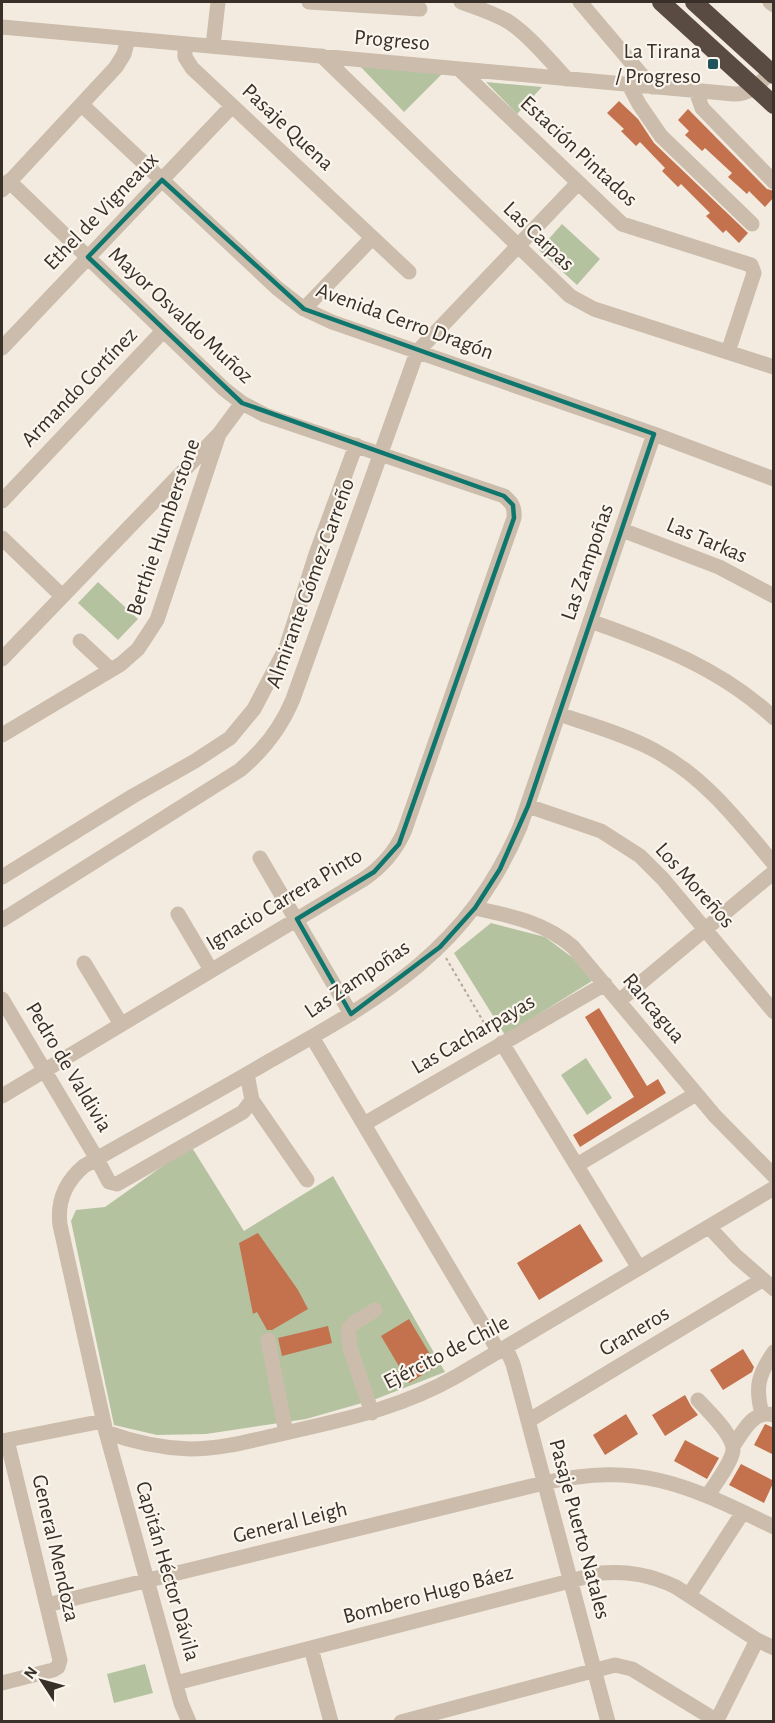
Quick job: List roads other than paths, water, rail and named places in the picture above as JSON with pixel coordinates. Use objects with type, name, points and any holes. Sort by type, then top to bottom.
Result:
[{"type":"highway","points":[[661,2],[774,105]]},
{"type":"highway","points":[[694,2],[772,74]]},
{"type":"street","points":[[213,46],[218,2]]},
{"type":"street","points":[[309,2],[420,9]]},
{"type":"street","points":[[461,2],[510,23],[567,79]]},
{"type":"street","points":[[580,2],[652,87]]},
{"type":"street","points":[[770,2],[774,4]]},
{"type":"street","name":"Progreso","points":[[2,27],[696,91],[740,94],[756,88]]},
{"type":"street","points":[[5,185],[121,61],[128,39]]},
{"type":"street","name":"Pasaje Quena","points":[[185,44],[184,50],[188,63],[409,273]]},
{"type":"street","name":"Las Carpas","points":[[322,56],[517,246],[577,301],[594,309],[774,367]]},
{"type":"street","name":"Estación Pintados","points":[[459,69],[622,224],[751,265],[754,273],[728,352]]},
{"type":"street","points":[[756,88],[772,74]]},
{"type":"street","points":[[629,85],[661,136],[752,224]]},
{"type":"street","points":[[696,91],[702,108],[774,182]]},
{"type":"street","name":"Avenida Cerro Dragón","points":[[82,105],[277,288],[304,309],[332,322],[654,434],[774,479]]},
{"type":"street","name":"Ethel de Vigneaux","points":[[2,348],[232,106]]},
{"type":"street","name":"Almirante Gómez Carreño","points":[[2,920],[233,774],[264,748],[281,725],[293,699],[417,352],[578,183]]},
{"type":"street","name":"Mayor Osvaldo Muñoz","points":[[5,185],[88,257],[224,389],[242,403],[265,415],[504,496],[513,505]]},
{"type":"street","points":[[304,309],[372,238]]},
{"type":"street","name":"Armando Cortínez","points":[[2,501],[163,331]]},
{"type":"street","name":"Berthie Humberstone","points":[[2,659],[219,434],[242,403]]},
{"type":"street","name":"Berthie Humberstone","points":[[2,735],[111,670],[138,649],[156,620],[219,434]]},
{"type":"street","name":"Las Zampoñas","points":[[104,1426],[59,1214],[63,1193],[71,1178],[84,1166],[312,1037],[395,986],[440,947],[475,908],[500,869],[528,806],[654,434]]},
{"type":"street","points":[[2,877],[230,738],[254,709],[286,648],[316,554],[356,446]]},
{"type":"street","name":"Ignacio Carrera Pinto","points":[[2,1096],[374,872],[391,856],[399,844],[514,518],[513,505]]},
{"type":"street","name":"Las Tarkas","points":[[622,530],[719,567],[774,596]]},
{"type":"street","points":[[2,538],[63,596]]},
{"type":"street","points":[[590,621],[655,644],[697,663],[738,689],[774,718]]},
{"type":"street","points":[[80,641],[111,670]]},
{"type":"street","points":[[559,714],[635,741],[684,768],[724,804],[774,864]]},
{"type":"street","name":"Los Moreños","points":[[528,806],[587,825],[627,846],[652,867],[774,1012]]},
{"type":"street","points":[[260,858],[351,1014]]},
{"type":"street","points":[[619,1001],[774,872]]},
{"type":"street","name":"Rancagua","points":[[475,908],[526,920],[546,928],[573,947],[696,1094],[774,1176]]},
{"type":"street","points":[[178,914],[212,970]]},
{"type":"street","points":[[84,963],[121,1024]]},
{"type":"street","name":"Las Cacharpayas","points":[[364,1124],[605,984]]},
{"type":"street","name":"Pedro de Valdivia","points":[[2,999],[98,1159],[109,1182],[117,1184],[243,1112],[252,1100]]},
{"type":"street","name":"Pasaje Puerto Natales","points":[[312,1037],[502,1350],[513,1364],[608,1722]]},
{"type":"street","points":[[500,1045],[577,1165],[639,1268]]},
{"type":"street","points":[[247,1074],[252,1100],[307,1180]]},
{"type":"street","points":[[577,1165],[696,1094]]},
{"type":"street","name":"Ejército de Chile","points":[[4,1440],[104,1426],[148,1444],[192,1449],[235,1444],[372,1413],[424,1394],[774,1188]]},
{"type":"street","points":[[709,1227],[768,1285]]},
{"type":"street","name":"Graneros","points":[[528,1421],[768,1285]]},
{"type":"street","points":[[372,1413],[350,1348],[348,1329],[375,1311]]},
{"type":"street","points":[[268,1341],[286,1433]]},
{"type":"street","points":[[708,1495],[730,1459],[733,1446],[752,1419],[768,1414],[757,1395],[758,1380],[774,1352]]},
{"type":"street","points":[[698,1400],[725,1431],[733,1446]]},
{"type":"street","name":"Capitán Héctor Dávila","points":[[104,1426],[176,1683],[183,1718]]},
{"type":"street","name":"General Mendoza","points":[[2,1683],[53,1671],[58,1666],[59,1656],[4,1440]]},
{"type":"street","name":"General Leigh","points":[[47,1605],[544,1483],[583,1476],[622,1475],[666,1481],[708,1495],[774,1527]]},
{"type":"street","points":[[690,1595],[743,1512]]},
{"type":"street","name":"Bombero Hugo Báez","points":[[176,1683],[601,1573],[632,1573],[662,1580],[690,1595],[757,1640],[774,1648]]},
{"type":"street","points":[[401,1722],[615,1665],[632,1669],[716,1721],[757,1640]]},
{"type":"street","points":[[311,1648],[331,1722]]},
{"type":"place","name":"La Tirana / Progreso","points":[[713,64]]}]
